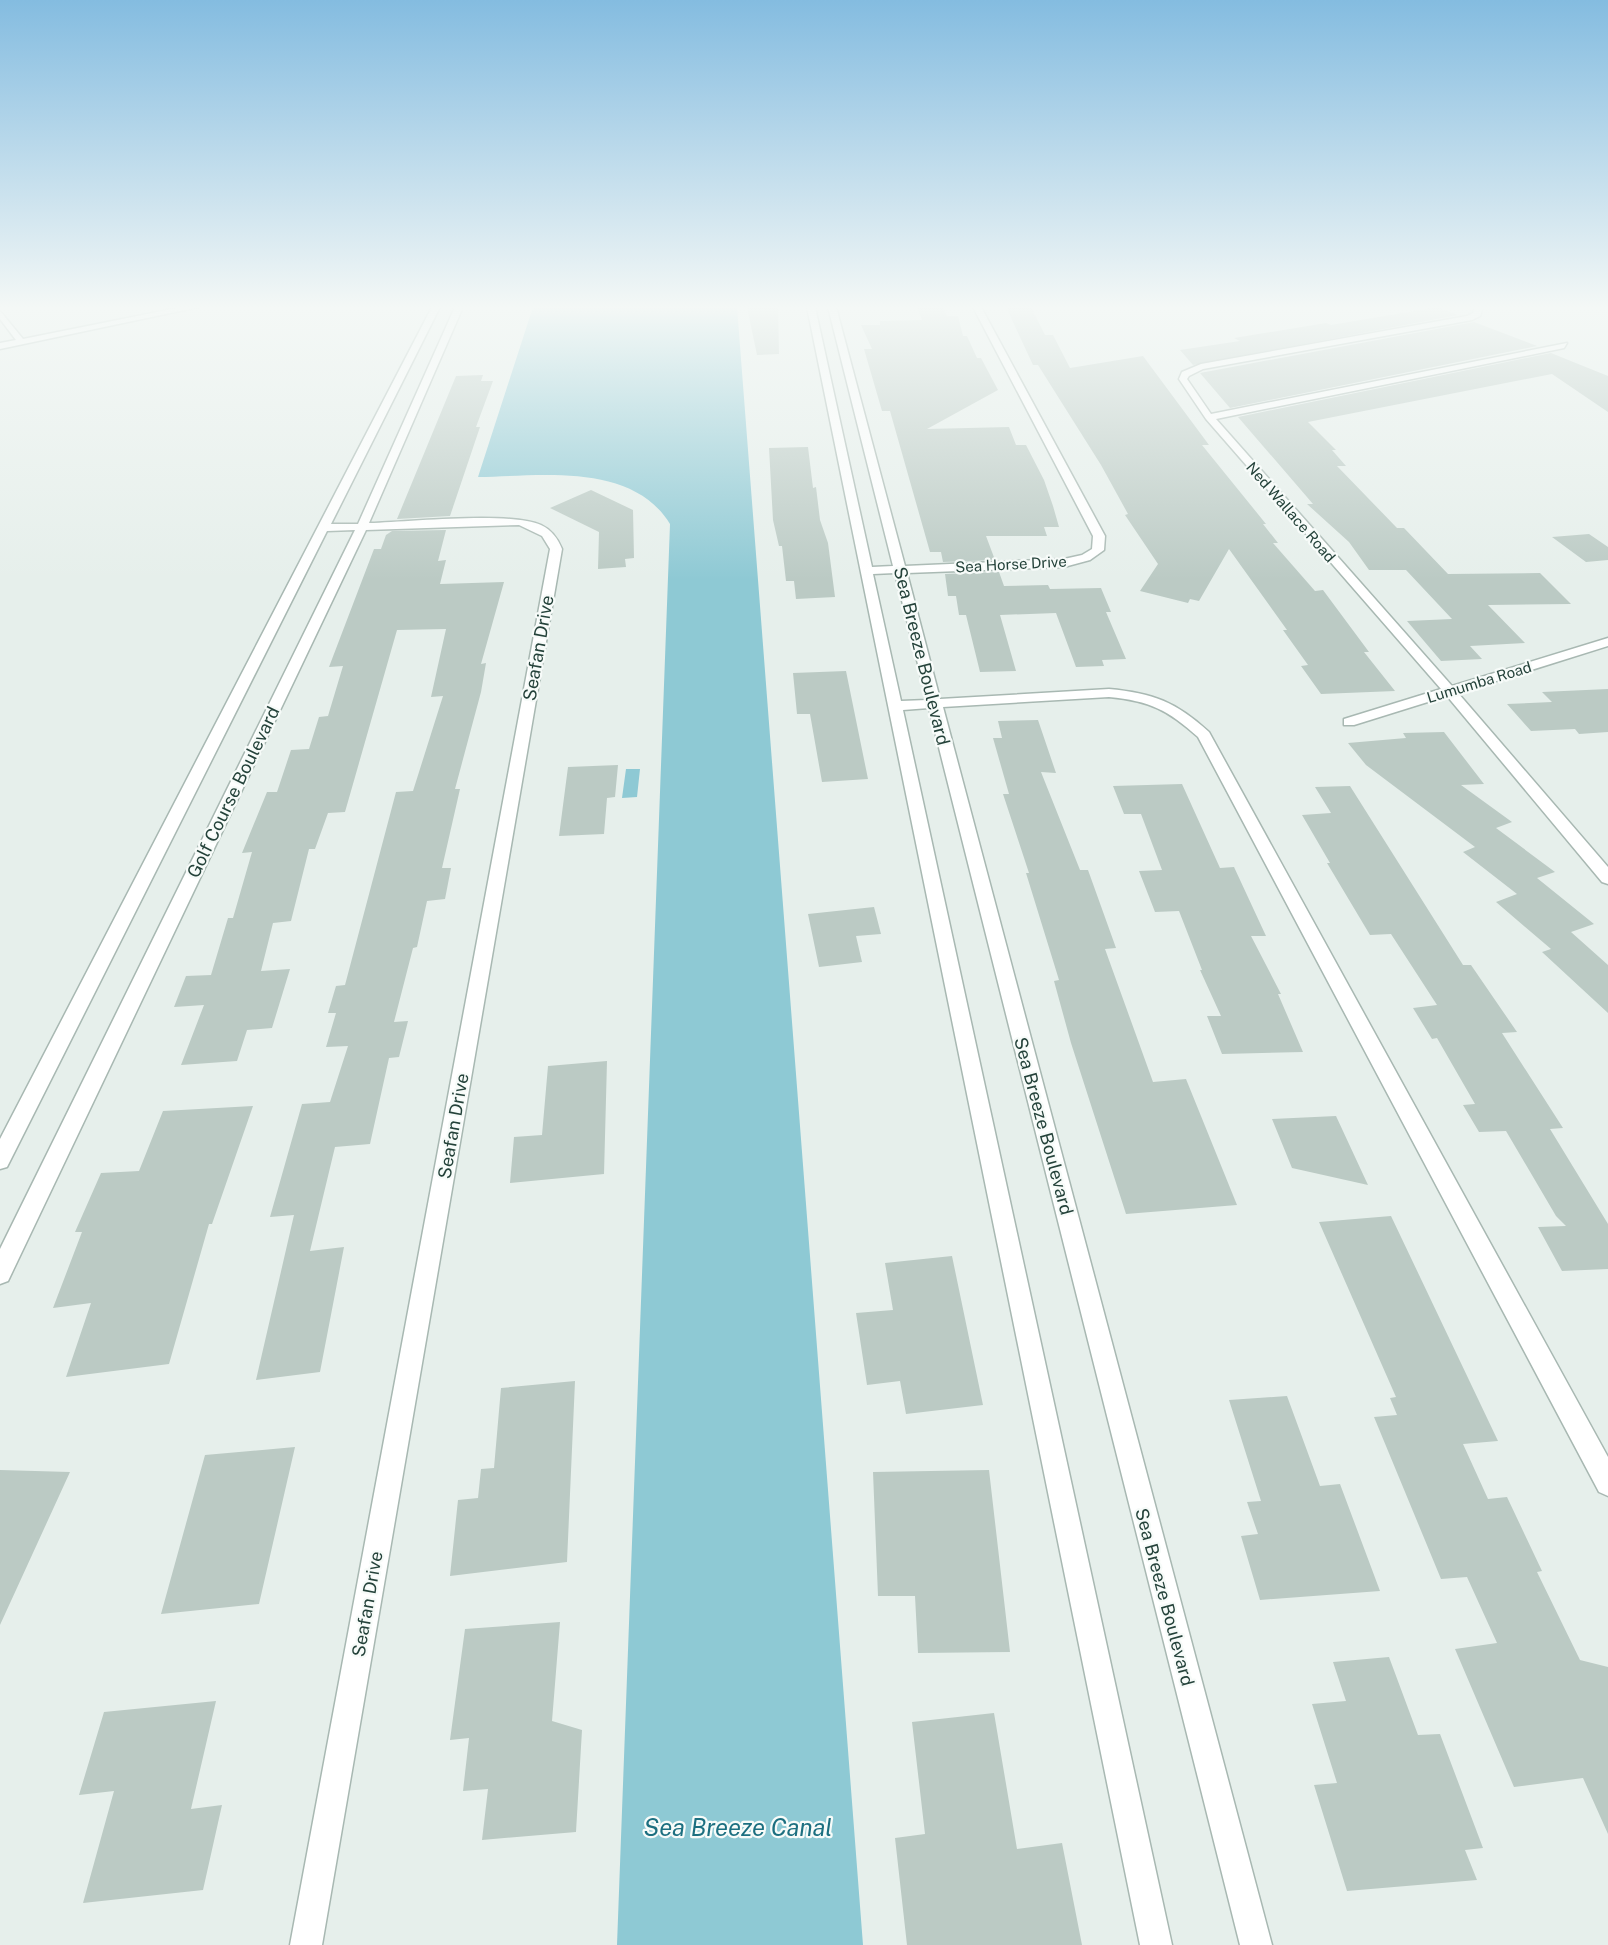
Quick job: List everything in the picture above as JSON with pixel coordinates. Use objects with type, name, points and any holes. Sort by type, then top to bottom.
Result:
[{"type":"street","points":[[0,1160],[390,398]]},
{"type":"street","name":"Golf Course Boulevard","points":[[0,1273],[362,527],[419,398]]},
{"type":"street","name":"Sea Breeze Boulevard","points":[[830,398],[1156,1945]]},
{"type":"street","name":"Sea Breeze Boulevard","points":[[855,398],[1256,1945]]},
{"type":"street","name":"Sea Horse Drive","points":[[900,571],[1064,563],[1086,558],[1098,550],[1099,536],[1025,398]]},
{"type":"street","name":"Ned Wallace Road","points":[[1196,398],[1209,417],[1449,691],[1608,878]]},
{"type":"street","points":[[1209,417],[1304,398]]},
{"type":"street","name":"Seafan Drive","points":[[306,1945],[556,549],[551,536],[535,526],[519,522],[323,528]]},
{"type":"street","points":[[867,571],[900,571]]},
{"type":"street","name":"Lumumba Road","points":[[1349,722],[1608,642]]},
{"type":"street","points":[[895,706],[1109,693],[1135,695],[1160,701],[1179,712],[1204,735],[1608,1483]]},
{"type":"water","name":"Sea Breeze Canal","points":[[504,398],[744,398],[863,1945],[617,1945],[670,524],[653,504],[633,490],[609,482],[556,475],[478,477]]},
{"type":"water","points":[[626,769],[640,769],[637,797],[622,798]]},
{"type":"building","points":[[447,398],[487,398],[476,427],[480,427],[450,516],[397,519]]},
{"type":"building","points":[[878,398],[984,398],[927,429],[1009,427],[1016,445],[1026,445],[1044,480],[1059,527],[1044,527],[1047,536],[986,536],[995,560],[943,562],[941,552],[930,552],[890,411],[882,411]]},
{"type":"building","points":[[1059,398],[1174,398],[1209,445],[1202,445],[1266,524],[1263,524],[1278,543],[1273,543],[1315,591],[1323,590],[1369,652],[1364,652],[1395,691],[1321,694],[1301,666],[1308,665],[1283,630],[1287,630],[1229,549],[1199,601],[1190,599],[1188,603],[1140,591],[1158,564],[1125,515],[1128,514],[1101,465]]},
{"type":"building","points":[[1221,398],[1281,398],[1230,408]]},
{"type":"building","points":[[1332,398],[1431,398],[1308,422],[1336,450],[1332,450],[1346,466],[1337,466],[1397,528],[1404,528],[1448,574],[1540,573],[1571,604],[1488,605],[1525,643],[1470,646],[1482,659],[1441,661],[1407,621],[1452,619],[1406,570],[1369,570],[1349,542],[1307,504],[1313,504],[1238,417]]},
{"type":"building","points":[[1587,398],[1608,398],[1608,412]]},
{"type":"building","points":[[808,447],[813,488],[816,487],[820,520],[828,543],[835,597],[796,599],[794,581],[786,581],[782,546],[779,546],[773,520],[769,448]]},
{"type":"building","points":[[591,490],[633,510],[634,558],[625,559],[626,567],[598,569],[599,532],[550,508]]},
{"type":"building","points":[[446,530],[438,561],[446,560],[440,584],[504,582],[481,664],[486,663],[481,692],[455,789],[460,789],[442,868],[451,868],[445,899],[427,901],[417,947],[413,948],[394,1022],[408,1021],[399,1057],[389,1058],[370,1144],[335,1147],[310,1251],[344,1247],[320,1372],[256,1380],[294,1215],[270,1217],[302,1104],[330,1102],[348,1046],[326,1047],[336,1013],[328,1013],[336,986],[345,985],[396,792],[413,791],[443,696],[431,697],[446,629],[397,630],[345,812],[328,813],[315,849],[309,849],[291,921],[273,923],[261,971],[290,969],[272,1028],[247,1030],[237,1061],[181,1065],[204,1005],[174,1007],[186,976],[211,975],[228,918],[233,918],[252,852],[242,853],[267,792],[277,792],[291,750],[309,749],[319,717],[328,716],[343,666],[329,667],[374,549],[381,549],[386,535],[392,531]]},
{"type":"building","points":[[1589,534],[1608,547],[1608,560],[1586,562],[1552,537]]},
{"type":"building","points":[[999,572],[1004,586],[1048,585],[1050,589],[1101,588],[1111,612],[1106,612],[1126,659],[1102,660],[1104,666],[1076,667],[1056,613],[1000,615],[1016,671],[980,672],[966,615],[959,615],[956,596],[948,596],[945,574]]},
{"type":"building","points":[[846,671],[868,779],[822,782],[810,714],[797,714],[793,673]]},
{"type":"building","points":[[1608,689],[1608,732],[1579,734],[1575,729],[1531,731],[1507,704],[1552,702],[1542,692]]},
{"type":"building","points":[[1038,720],[1056,773],[1041,772],[1080,870],[1088,870],[1116,948],[1105,949],[1153,1082],[1186,1079],[1237,1205],[1126,1214],[1071,1043],[1054,981],[1059,980],[1026,873],[1029,873],[1003,794],[1009,794],[993,738],[1002,738],[998,721]]},
{"type":"building","points":[[1444,732],[1484,784],[1461,785],[1512,822],[1496,828],[1555,872],[1537,878],[1594,924],[1571,932],[1608,965],[1608,1013],[1542,952],[1551,949],[1496,902],[1517,894],[1463,852],[1475,847],[1366,765],[1348,743],[1406,738],[1403,733]]},
{"type":"building","points":[[618,765],[615,797],[607,798],[604,834],[559,836],[568,767]]},
{"type":"building","points":[[1182,784],[1220,868],[1234,867],[1266,936],[1251,936],[1281,994],[1278,994],[1303,1052],[1222,1054],[1207,1016],[1221,1016],[1200,970],[1202,970],[1179,911],[1155,912],[1139,871],[1162,870],[1141,814],[1124,814],[1113,786]]},
{"type":"building","points":[[1350,786],[1463,965],[1471,965],[1517,1032],[1502,1033],[1563,1128],[1550,1129],[1608,1224],[1608,1269],[1562,1271],[1538,1227],[1566,1226],[1556,1216],[1506,1131],[1479,1132],[1463,1105],[1475,1104],[1437,1038],[1432,1039],[1413,1008],[1437,1005],[1391,934],[1370,935],[1327,863],[1330,863],[1302,815],[1331,813],[1315,787]]},
{"type":"building","points":[[874,907],[881,934],[856,936],[862,962],[819,967],[808,914]]},
{"type":"building","points":[[607,1061],[604,1174],[510,1183],[514,1137],[542,1135],[548,1066]]},
{"type":"building","points":[[253,1106],[212,1224],[209,1224],[169,1364],[66,1377],[91,1303],[53,1308],[82,1232],[75,1232],[101,1173],[139,1171],[163,1111]]},
{"type":"building","points":[[1336,1116],[1368,1185],[1292,1168],[1272,1119]]},
{"type":"building","points":[[1391,1216],[1498,1441],[1463,1444],[1488,1499],[1507,1497],[1542,1571],[1537,1572],[1580,1660],[1608,1667],[1608,1834],[1583,1778],[1514,1787],[1455,1649],[1497,1643],[1467,1577],[1441,1579],[1374,1417],[1397,1415],[1390,1398],[1396,1397],[1319,1222]]},
{"type":"building","points":[[952,1256],[983,1405],[906,1414],[900,1381],[867,1385],[856,1313],[893,1310],[885,1263]]},
{"type":"building","points":[[575,1381],[567,1562],[450,1576],[458,1500],[478,1498],[481,1469],[494,1468],[501,1388]]},
{"type":"building","points":[[1287,1396],[1320,1486],[1340,1484],[1380,1591],[1260,1600],[1241,1536],[1258,1534],[1247,1502],[1261,1501],[1229,1400]]},
{"type":"building","points":[[295,1447],[259,1604],[161,1614],[205,1455]]},
{"type":"building","points":[[0,1470],[70,1472],[0,1625]]},
{"type":"building","points":[[989,1470],[1010,1652],[918,1653],[915,1596],[878,1596],[873,1472]]},
{"type":"building","points":[[560,1622],[552,1721],[582,1730],[576,1832],[482,1840],[488,1789],[463,1791],[469,1738],[450,1740],[465,1629]]},
{"type":"building","points":[[1389,1657],[1418,1735],[1440,1734],[1483,1848],[1465,1850],[1477,1880],[1347,1891],[1314,1785],[1337,1783],[1312,1704],[1346,1701],[1333,1662]]},
{"type":"building","points":[[216,1701],[191,1809],[222,1805],[203,1890],[83,1903],[114,1791],[79,1795],[104,1712]]},
{"type":"building","points":[[994,1713],[1017,1849],[1062,1843],[1082,1945],[907,1945],[895,1838],[925,1834],[912,1722]]}]
